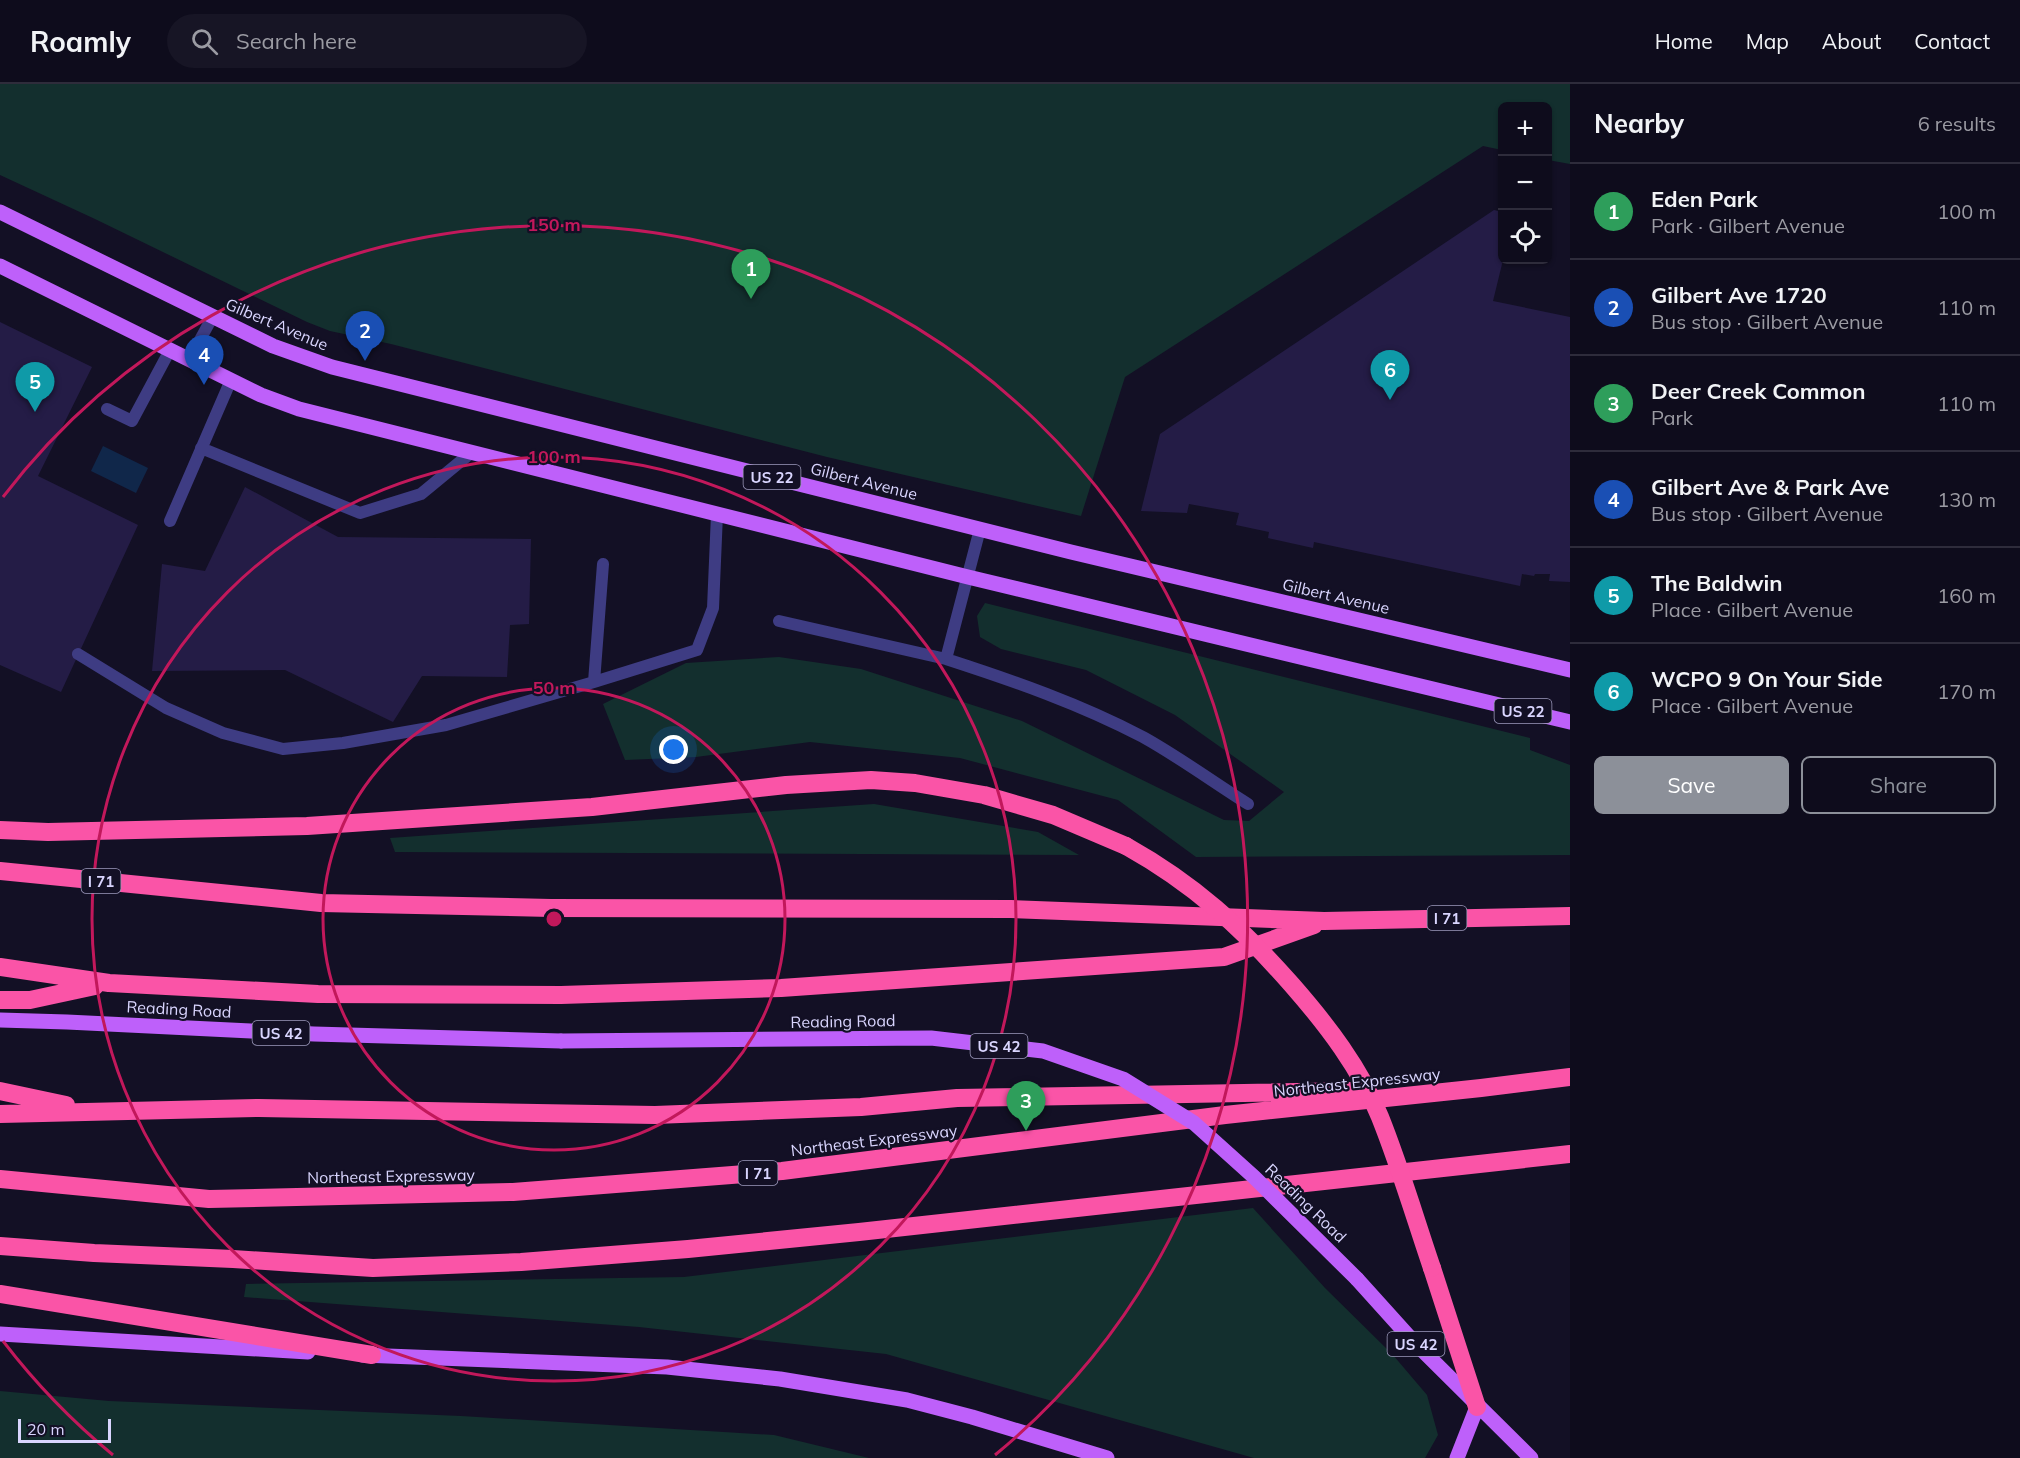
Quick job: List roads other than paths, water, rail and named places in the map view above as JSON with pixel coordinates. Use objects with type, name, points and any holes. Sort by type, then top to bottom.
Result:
[{"type":"highway","points":[[0,830],[48,832],[307,826],[580,808],[786,785],[871,780],[915,783],[984,795],[1053,815],[1125,846],[1161,866],[1207,899],[1260,948],[1320,1016],[1354,1066],[1379,1116],[1477,1407]]},
{"type":"highway","name":"I 71","points":[[0,871],[321,903],[551,908],[1011,909],[1324,921],[1570,916]]},
{"type":"highway","points":[[0,967],[109,983],[330,994],[561,995],[781,988],[1224,957],[1324,921]]},
{"type":"highway","points":[[0,1000],[30,1000],[109,983]]},
{"type":"highway","name":"Northeast Expressway","points":[[0,1179],[209,1199],[513,1192],[783,1171],[1225,1115],[1481,1089],[1570,1077]]},
{"type":"highway","points":[[0,1114],[259,1108],[655,1115],[861,1107],[957,1098],[1481,1089]]},
{"type":"highway","points":[[0,1091],[95,1111]]},
{"type":"highway","points":[[0,1246],[373,1268],[521,1262],[883,1230],[1570,1154]]},
{"type":"highway","points":[[0,1294],[372,1355]]},
{"type":"main road","name":"Gilbert Avenue","points":[[0,212],[273,346],[332,367],[980,529],[1570,670]]},
{"type":"main road","name":"US 22","points":[[0,266],[261,395],[299,409],[968,577],[1570,722]]},
{"type":"main road","points":[[1543,716],[1570,734]]},
{"type":"main road","name":"Reading Road","points":[[0,1020],[314,1034],[561,1041],[932,1038],[1043,1051],[1123,1079],[1194,1124],[1254,1177],[1357,1279],[1477,1407],[1531,1458]]},
{"type":"main road","points":[[0,1334],[372,1355],[667,1367],[780,1378],[907,1400],[1107,1458]]},
{"type":"main road","points":[[1457,1458],[1477,1407]]},
{"type":"lane","points":[[189,360],[213,316]]},
{"type":"lane","points":[[107,409],[132,421],[170,350]]},
{"type":"lane","points":[[170,521],[231,380]]},
{"type":"lane","points":[[201,448],[360,513],[421,494],[472,452]]},
{"type":"lane","points":[[78,654],[166,708],[223,733],[283,748],[343,743],[446,725],[697,650],[713,608],[717,514]]},
{"type":"lane","points":[[946,659],[980,529]]},
{"type":"lane","points":[[594,682],[603,564]]},
{"type":"lane","points":[[778,621],[946,659],[1031,687],[1085,709],[1145,738],[1248,804]]},
{"type":"water","points":[[103,446],[148,468],[136,493],[91,471]]},
{"type":"place","name":"Eden Park","points":[[751,299]]},
{"type":"place","name":"Gilbert Ave 1720","points":[[365,361]]},
{"type":"place","name":"Gilbert Ave & Park Ave","points":[[204,385]]},
{"type":"place","name":"WCPO 9 On Your Side","points":[[1390,400]]},
{"type":"place","name":"The Baldwin","points":[[35,412]]},
{"type":"place","name":"Deer Creek Common","points":[[1026,1131]]}]
